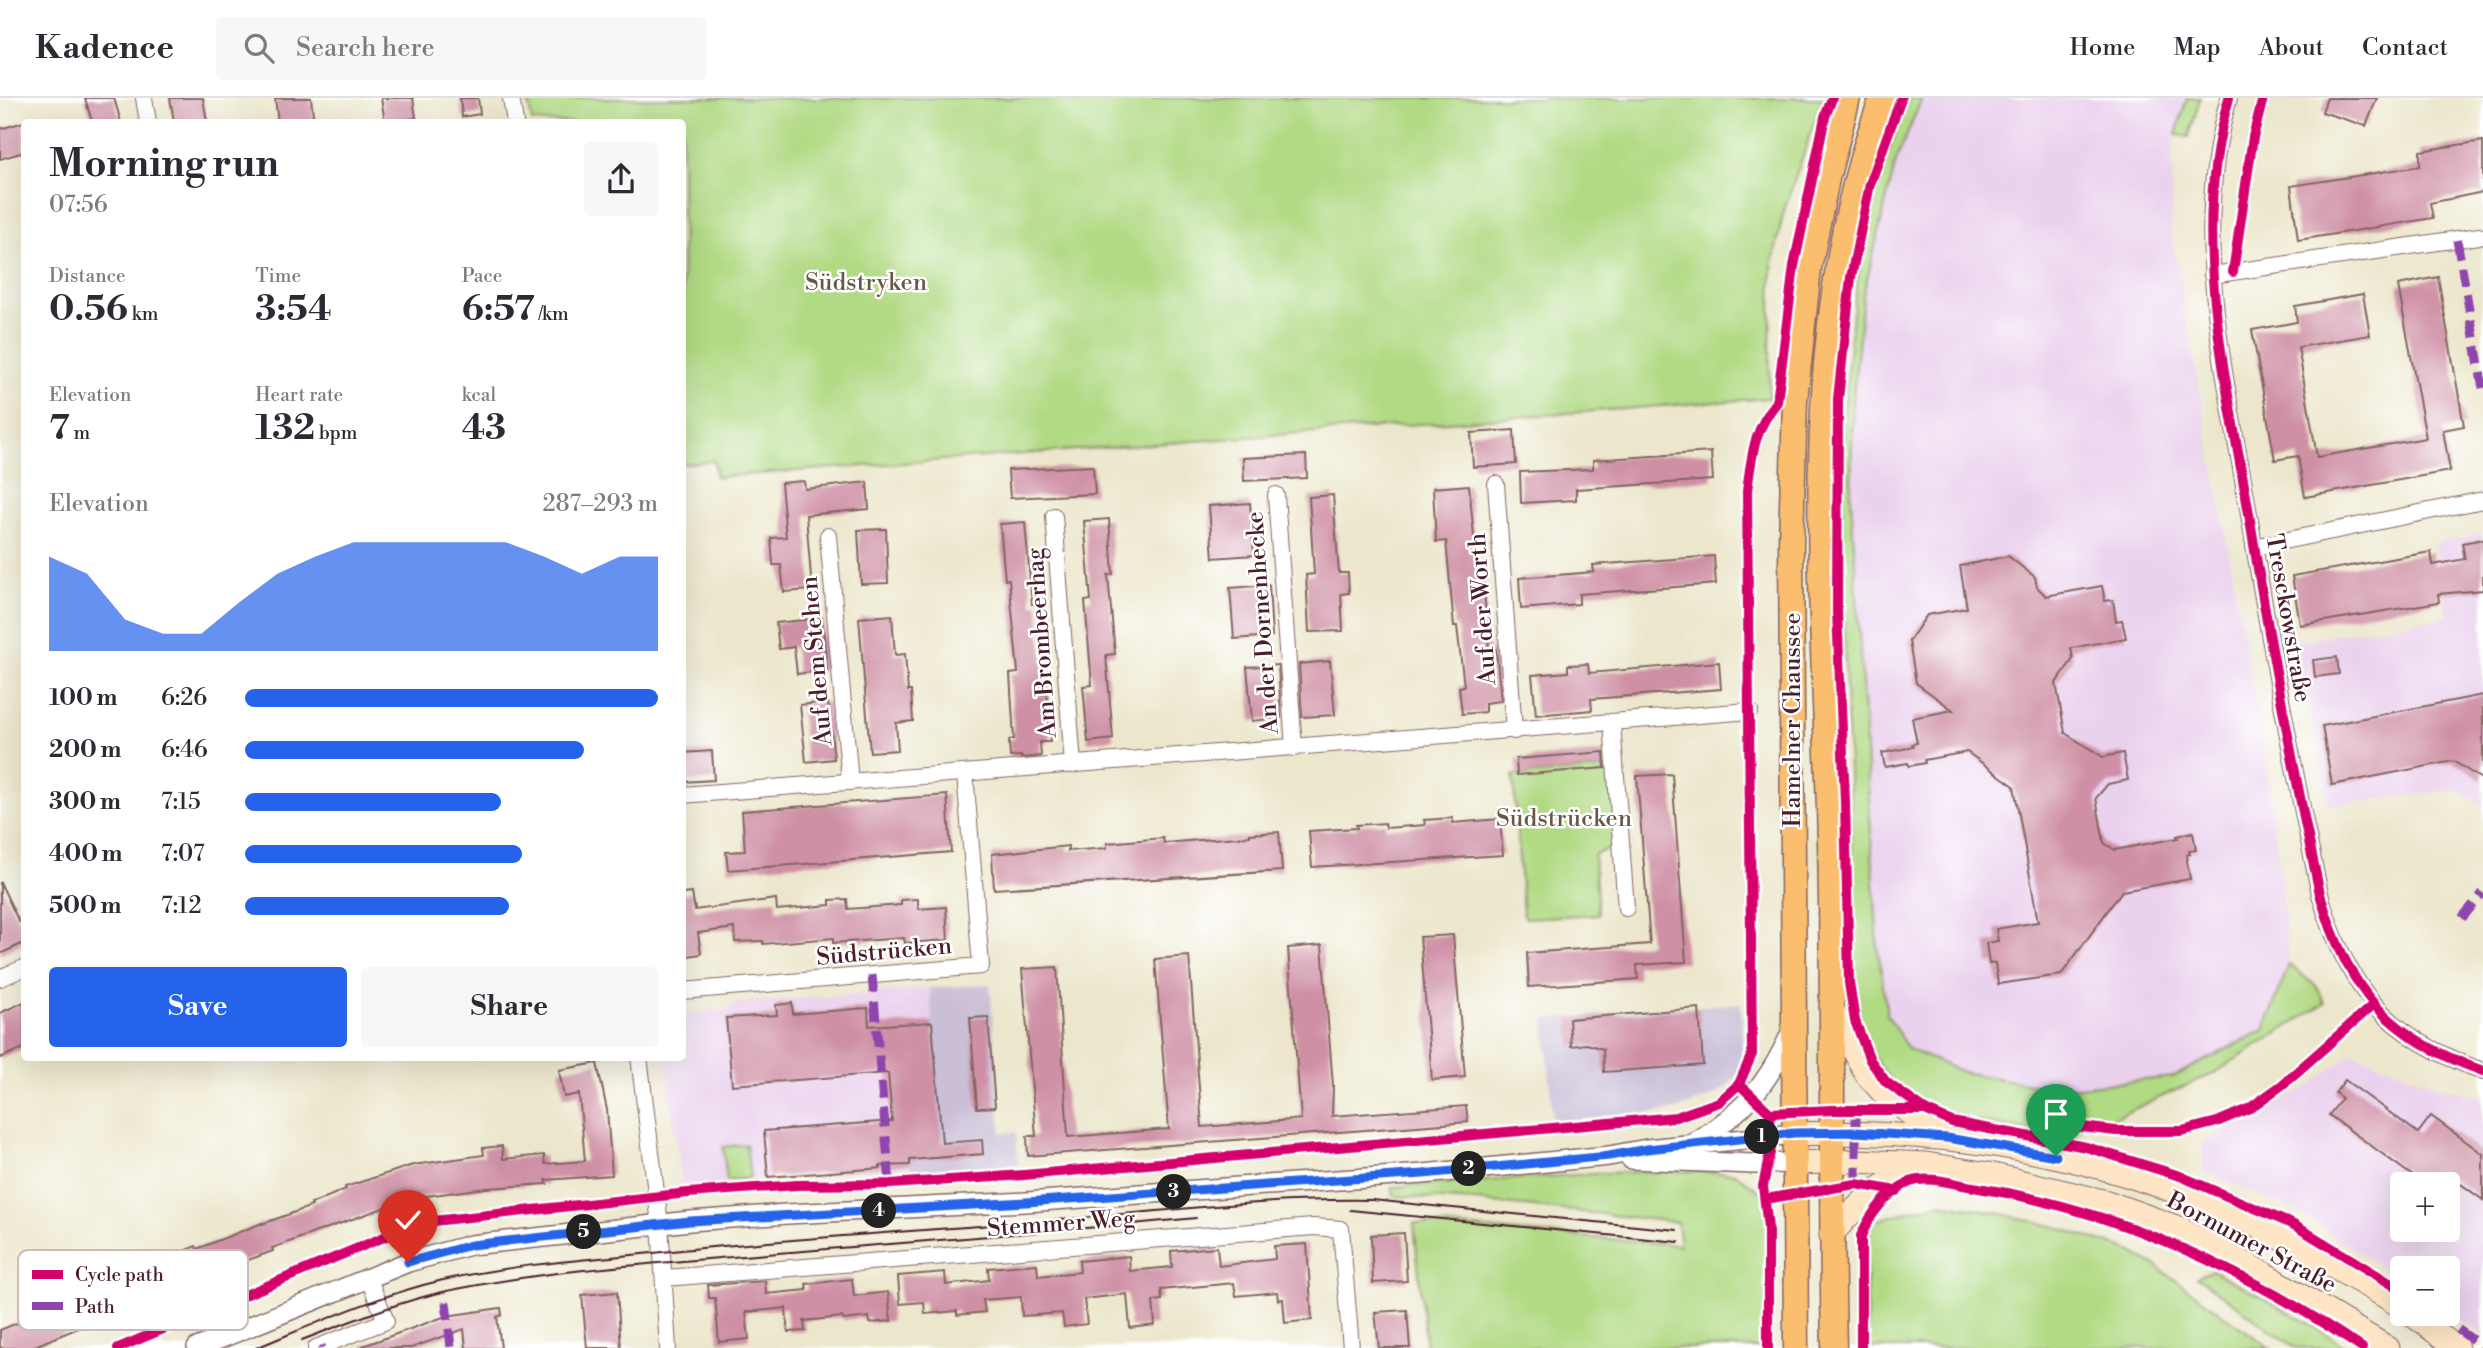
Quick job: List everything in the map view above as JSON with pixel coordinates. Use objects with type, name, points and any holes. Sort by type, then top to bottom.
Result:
[{"type":"main road","name":"Hamelner Chaussee","points":[[1796,1348],[1791,542],[1795,401],[1809,268],[1827,179],[1848,98]]},
{"type":"main road","name":"Hamelner Chaussee","points":[[1834,1348],[1831,1235],[1831,876],[1820,512],[1823,395],[1837,273],[1866,139],[1882,98]]},
{"type":"main road","points":[[1832,1009],[1867,1075],[1886,1096],[1947,1138]]},
{"type":"main road","name":"Bornumer Straße","points":[[1794,1133],[1832,1132],[1947,1138],[2056,1156],[2155,1183],[2248,1220],[2390,1300]]},
{"type":"main road","name":"Bornumer Straße","points":[[1795,1163],[1926,1164],[1989,1174],[2107,1202],[2179,1228],[2265,1274],[2388,1348]]},
{"type":"main road","points":[[1831,1235],[1879,1186],[1901,1173],[1926,1164]]},
{"type":"main road","points":[[2427,1326],[2457,1348]]},
{"type":"street","points":[[144,98],[148,119]]},
{"type":"street","points":[[511,98],[514,119]]},
{"type":"street","name":"Tresckowstraße","points":[[2229,98],[2219,131],[2212,178],[2212,275],[2254,547],[2320,894],[2333,935],[2349,968],[2388,1020],[2413,1040],[2448,1059],[2483,1070]]},
{"type":"street","points":[[2212,275],[2479,236]]},
{"type":"street","name":"Auf der Worth","points":[[1496,484],[1514,731]]},
{"type":"street","name":"An der Dornenhecke","points":[[1276,495],[1294,748]]},
{"type":"street","points":[[2254,547],[2483,500]]},
{"type":"street","name":"Am Brombeerhag","points":[[1054,516],[1073,765]]},
{"type":"street","name":"Auf dem Stehen","points":[[828,536],[850,782]]},
{"type":"street","points":[[686,795],[1750,711]]},
{"type":"street","points":[[1612,723],[1626,908]]},
{"type":"street","name":"Südstrücken","points":[[686,991],[981,966],[965,774]]},
{"type":"street","points":[[0,978],[21,969]]},
{"type":"street","points":[[1693,1144],[1721,1126],[1753,1097],[1782,1054],[1794,1027]]},
{"type":"street","points":[[640,1061],[660,1224],[668,1348]]},
{"type":"street","points":[[248,1327],[368,1277],[444,1251],[471,1245],[660,1224],[788,1214],[1039,1202],[1423,1174],[1609,1156],[1794,1133]]},
{"type":"street","points":[[1609,1156],[1646,1161],[1795,1163]]},
{"type":"street","name":"Stemmer Weg","points":[[665,1278],[1314,1227],[1341,1229],[1351,1348]]},
{"type":"street","points":[[316,1348],[386,1321],[368,1277]]},
{"type":"street","points":[[197,1348],[240,1330]]},
{"type":"shaded area","points":[[1922,98],[2187,98],[2173,147],[2171,231],[2264,749],[2289,965],[2264,1030],[2174,1077],[2058,1089],[1962,1072],[1908,1049],[1887,1015],[1878,951],[1858,631],[1851,497],[1853,398],[1863,295],[1896,161]]},
{"type":"shaded area","points":[[2483,533],[2483,806],[2457,790],[2329,805],[2296,641],[2448,616],[2434,543]]},
{"type":"shaded area","points":[[990,984],[1001,1133],[1016,1132],[1018,1164],[910,1172],[910,1160],[940,1138],[930,988]]},
{"type":"shaded area","points":[[930,988],[940,1137],[910,1160],[910,1166],[682,1186],[666,1061],[686,1061],[686,1013],[730,1010],[730,1004]]},
{"type":"shaded area","points":[[1741,1003],[1743,1051],[1737,1076],[1718,1094],[1676,1110],[1553,1123],[1545,1019]]},
{"type":"shaded area","points":[[2353,1053],[2441,1087],[2483,1097],[2483,1335],[2460,1320],[2460,1256],[2390,1256],[2390,1273],[2294,1210],[2204,1172],[2202,1143],[2303,1090]]},
{"type":"green space","name":"Südstryken","points":[[528,98],[1823,98],[1784,210],[1772,267],[1769,398],[716,477],[714,461],[686,464],[686,119],[532,119]]},
{"type":"green space","points":[[1909,98],[1922,98],[1896,161],[1863,295],[1853,398],[1851,497],[1878,951],[1887,1015],[1908,1049],[1962,1072],[2059,1089],[2173,1077],[2264,1030],[2289,965],[2316,986],[2325,1003],[2216,1072],[2110,1120],[2050,1117],[2030,1130],[1942,1112],[1904,1092],[1888,1076],[1874,1057],[1861,1024],[1853,956],[1842,566],[1846,391],[1855,295],[1868,221],[1881,174]]},
{"type":"green space","points":[[2187,98],[2200,98],[2189,137],[2176,135]]},
{"type":"green space","name":"Südstrücken","points":[[1612,768],[1617,843],[1594,855],[1598,914],[1526,918],[1523,914],[1513,776]]},
{"type":"green space","points":[[746,1144],[750,1178],[727,1181],[723,1147]]},
{"type":"green space","points":[[1672,1171],[1735,1173],[1765,1195],[1768,1228],[1768,1348],[1426,1348],[1414,1223],[1680,1245],[1677,1222],[1475,1201],[1394,1196],[1392,1187]]},
{"type":"green space","points":[[1940,1203],[1995,1212],[2056,1227],[2125,1249],[2156,1266],[2270,1348],[1867,1348],[1866,1237],[1873,1221]]},
{"type":"green space","points":[[2212,1270],[2314,1326],[2347,1348],[2296,1348],[2197,1277]]},
{"type":"building","points":[[85,98],[114,98],[120,119],[91,119]]},
{"type":"building","points":[[170,98],[203,98],[206,119],[174,119]]},
{"type":"building","points":[[275,98],[311,98],[314,119],[278,119]]},
{"type":"building","points":[[381,98],[413,98],[416,118],[384,119]]},
{"type":"building","points":[[460,98],[478,98],[480,114],[462,117]]},
{"type":"building","points":[[2327,98],[2377,98],[2366,126],[2322,112]]},
{"type":"building","points":[[21,123],[21,153],[0,159],[0,129]]},
{"type":"building","points":[[2483,141],[2483,192],[2430,203],[2433,218],[2298,240],[2291,186],[2420,166],[2420,151]]},
{"type":"building","points":[[2438,277],[2464,426],[2443,430],[2450,471],[2305,497],[2298,456],[2275,460],[2252,330],[2297,322],[2295,306],[2363,294],[2370,335],[2298,347],[2317,457],[2426,438],[2398,285]]},
{"type":"building","points":[[1514,430],[1516,464],[1473,467],[1471,433]]},
{"type":"building","points":[[1711,452],[1713,480],[1576,489],[1576,500],[1521,503],[1520,472],[1593,469],[1593,460]]},
{"type":"building","points":[[1306,455],[1307,478],[1244,481],[1243,458]]},
{"type":"building","points":[[1093,466],[1095,494],[1010,498],[1008,470]]},
{"type":"building","points":[[804,481],[805,489],[867,482],[869,509],[806,515],[812,590],[784,592],[781,565],[773,565],[771,538],[786,537],[781,483]]},
{"type":"building","points":[[1469,485],[1477,567],[1482,566],[1489,649],[1496,649],[1501,701],[1485,703],[1485,712],[1462,714],[1459,687],[1464,686],[1457,626],[1454,626],[1446,541],[1436,542],[1433,488]]},
{"type":"building","points":[[1333,495],[1339,573],[1348,573],[1349,593],[1341,594],[1343,631],[1309,632],[1306,575],[1314,574],[1309,497]]},
{"type":"building","points":[[1250,503],[1254,555],[1213,558],[1209,506]]},
{"type":"building","points":[[1109,519],[1113,574],[1108,575],[1115,654],[1106,655],[1113,739],[1088,742],[1083,686],[1092,685],[1085,601],[1091,600],[1084,521]]},
{"type":"building","points":[[1025,522],[1032,604],[1038,604],[1044,672],[1046,671],[1050,742],[1040,742],[1041,756],[1021,758],[1010,757],[1009,740],[1014,739],[1010,674],[1018,673],[1009,579],[1005,580],[1000,524]]},
{"type":"building","points":[[886,529],[888,583],[861,584],[858,530]]},
{"type":"building","points":[[2483,539],[2483,590],[2438,594],[2439,602],[2300,625],[2292,576],[2431,552],[2433,565],[2465,559],[2462,543]]},
{"type":"building","points":[[1714,556],[1716,584],[1579,594],[1579,604],[1521,609],[1519,578],[1594,572],[1593,565]]},
{"type":"building","points":[[2008,556],[2035,577],[2037,587],[2046,596],[2102,586],[2105,601],[2113,600],[2116,621],[2122,620],[2126,638],[2071,648],[2073,659],[2056,683],[2065,733],[2103,757],[2123,753],[2128,780],[2108,784],[2096,798],[2104,843],[2115,850],[2178,838],[2177,836],[2193,832],[2196,850],[2189,851],[2190,854],[2186,855],[2190,879],[2122,891],[2061,975],[1998,984],[1995,963],[1989,964],[1986,943],[1998,941],[1996,929],[2038,922],[2014,786],[1967,752],[1924,760],[1925,763],[1909,766],[1908,763],[1885,767],[1882,753],[1913,747],[1912,744],[1917,743],[1912,718],[1953,710],[1916,683],[1909,641],[1927,615],[1967,608],[1960,566]]},
{"type":"building","points":[[1269,585],[1272,636],[1234,639],[1230,588]]},
{"type":"building","points":[[892,615],[895,655],[905,654],[913,721],[896,723],[898,750],[870,752],[859,618]]},
{"type":"building","points":[[822,618],[827,670],[797,674],[794,647],[779,649],[776,623]]},
{"type":"building","points":[[2337,657],[2339,674],[2315,677],[2313,660]]},
{"type":"building","points":[[1330,661],[1335,715],[1302,717],[1299,664]]},
{"type":"building","points":[[1719,662],[1721,689],[1591,699],[1592,710],[1536,715],[1532,675],[1568,672],[1568,665],[1588,664],[1589,673]]},
{"type":"building","points":[[1278,665],[1281,718],[1252,721],[1247,667]]},
{"type":"building","points":[[2483,695],[2483,780],[2453,761],[2332,785],[2322,726]]},
{"type":"building","points":[[828,702],[834,759],[806,762],[800,705]]},
{"type":"building","points":[[712,751],[714,780],[686,782],[686,753]]},
{"type":"building","points":[[1604,752],[1605,768],[1517,775],[1516,759]]},
{"type":"building","points":[[1672,774],[1686,962],[1637,965],[1638,979],[1529,987],[1527,953],[1650,944],[1637,776]]},
{"type":"building","points":[[947,795],[951,852],[728,870],[726,852],[745,851],[742,811]]},
{"type":"building","points":[[1453,818],[1453,823],[1500,819],[1503,855],[1312,867],[1309,831],[1385,823],[1386,828],[1425,825],[1424,820]]},
{"type":"building","points":[[1279,832],[1282,871],[994,889],[992,854],[1068,846],[1068,851],[1107,848],[1107,843],[1163,838],[1164,843]]},
{"type":"building","points":[[0,882],[19,922],[21,921],[21,944],[0,954]]},
{"type":"building","points":[[692,893],[695,910],[776,899],[777,910],[830,905],[830,900],[847,899],[848,909],[901,905],[901,900],[918,899],[918,909],[946,907],[948,940],[905,943],[904,938],[833,943],[833,938],[763,944],[763,941],[735,942],[734,928],[698,933],[701,954],[686,956],[686,894]]},
{"type":"building","points":[[1453,935],[1465,1077],[1432,1080],[1420,937]]},
{"type":"building","points":[[1322,945],[1333,1086],[1332,1116],[1466,1106],[1468,1122],[1028,1156],[1027,1136],[1036,1136],[1022,969],[1057,967],[1068,1137],[1169,1129],[1155,959],[1189,956],[1202,1127],[1292,1120],[1301,1119],[1288,948]]},
{"type":"building","points":[[21,1003],[21,1049],[0,1058],[0,1013]]},
{"type":"building","points":[[792,1003],[793,1014],[868,1008],[869,1026],[932,1022],[942,1143],[982,1140],[983,1154],[910,1160],[910,1165],[768,1177],[764,1131],[892,1121],[888,1073],[732,1085],[726,1018],[777,1015],[776,1005]]},
{"type":"building","points":[[1699,1008],[1703,1065],[1604,1072],[1603,1049],[1587,1044],[1571,1046],[1569,1019]]},
{"type":"building","points":[[988,1017],[995,1107],[977,1108],[970,1018]]},
{"type":"building","points":[[597,1063],[607,1110],[612,1175],[546,1180],[547,1184],[486,1188],[411,1198],[272,1248],[273,1251],[248,1260],[248,1250],[186,1250],[196,1246],[197,1249],[312,1206],[311,1204],[346,1189],[345,1187],[413,1165],[484,1155],[483,1148],[502,1146],[503,1159],[544,1155],[545,1164],[585,1161],[579,1094],[564,1097],[559,1070]]},
{"type":"building","points":[[2345,1080],[2418,1133],[2431,1116],[2483,1154],[2483,1200],[2460,1183],[2460,1172],[2407,1172],[2329,1115],[2342,1098],[2335,1093]]},
{"type":"building","points":[[1404,1233],[1407,1281],[1373,1283],[1371,1235]]},
{"type":"building","points":[[1307,1244],[1312,1320],[1285,1323],[1283,1299],[1278,1300],[1277,1292],[1236,1296],[1234,1283],[1161,1290],[1162,1300],[1153,1301],[1155,1325],[1130,1328],[1127,1294],[1084,1299],[1087,1324],[1064,1327],[1062,1313],[1022,1316],[1021,1297],[983,1300],[985,1312],[957,1315],[957,1311],[925,1314],[924,1302],[900,1304],[898,1276],[945,1272],[946,1285],[989,1280],[988,1268],[1037,1264],[1038,1276],[1080,1272],[1079,1261],[1129,1256],[1130,1271],[1172,1267],[1171,1251],[1217,1247],[1219,1266],[1275,1259],[1274,1246]]},
{"type":"building","points":[[852,1279],[854,1296],[888,1292],[891,1321],[870,1323],[869,1317],[843,1320],[842,1317],[804,1321],[805,1331],[788,1332],[786,1308],[746,1312],[749,1339],[719,1342],[715,1298],[709,1298],[708,1285],[765,1281],[766,1294],[807,1290],[806,1284]]},
{"type":"building","points":[[617,1292],[621,1348],[587,1348],[582,1295]]},
{"type":"building","points":[[501,1308],[502,1315],[497,1317],[501,1348],[466,1348],[464,1329],[411,1348],[363,1348],[446,1316]]},
{"type":"building","points":[[1407,1310],[1410,1348],[1379,1348],[1375,1312]]},
{"type":"building","points":[[18,1323],[18,1330],[74,1330],[30,1348],[0,1348],[0,1330]]},
{"type":"tram line","points":[[256,1348],[325,1319],[443,1280],[536,1265],[774,1241],[1240,1204],[1328,1200],[1372,1200],[1677,1230]]},
{"type":"tram line","points":[[1350,1210],[1679,1242]]},
{"type":"tram line","points":[[302,1340],[410,1301],[447,1291],[527,1277],[647,1264],[1196,1218]]},
{"type":"marked path","points":[[2457,240],[2483,388]]},
{"type":"marked path","points":[[2462,918],[2483,893]]},
{"type":"marked path","points":[[872,975],[890,1184]]},
{"type":"marked path","points":[[1856,1110],[1856,1184]]},
{"type":"marked path","points":[[446,1302],[451,1348]]},
{"type":"marked path","points":[[2453,1326],[2483,1347]]},
{"type":"cycle path","points":[[248,1294],[401,1230],[433,1221],[688,1193],[797,1185],[890,1184],[1024,1175],[1676,1117],[1719,1102],[1739,1084],[1752,1054],[1747,491],[1758,433],[1777,402],[1794,266],[1825,117],[1832,98]]},
{"type":"cycle path","points":[[1901,98],[1870,184],[1851,277],[1838,399],[1837,611],[1849,983],[1855,1021],[1870,1060],[1886,1082],[1925,1110],[1952,1122],[2086,1147],[2180,1176],[2294,1225],[2390,1283]]},
{"type":"cycle path","points":[[2229,98],[2218,148],[2212,199],[2211,249],[2215,300],[2229,401],[2272,649],[2320,894],[2344,958],[2358,983],[2376,1006],[2397,1026],[2421,1043],[2483,1071]]},
{"type":"cycle path","points":[[2233,272],[2253,137],[2263,98]]},
{"type":"cycle path","points":[[2035,1136],[2057,1124],[2116,1131],[2182,1131],[2217,1122],[2250,1108],[2282,1085],[2374,1004]]},
{"type":"cycle path","points":[[1739,1084],[1770,1113],[1771,1148],[1763,1186],[1768,1228],[1768,1348]]},
{"type":"cycle path","points":[[1770,1113],[1925,1110]]},
{"type":"cycle path","points":[[1861,1348],[1861,1236],[1874,1212],[1887,1198],[1902,1186],[1925,1179],[2026,1197],[2127,1227],[2176,1246],[2271,1292],[2362,1348]]},
{"type":"cycle path","points":[[1765,1199],[1856,1184],[1897,1191]]},
{"type":"cycle path","points":[[118,1348],[161,1330]]},
{"type":"route","points":[[408,1262],[471,1245],[690,1221],[1026,1202],[1423,1174],[1609,1156],[1647,1149],[1794,1133],[1856,1132],[1947,1138],[2056,1156]]}]
